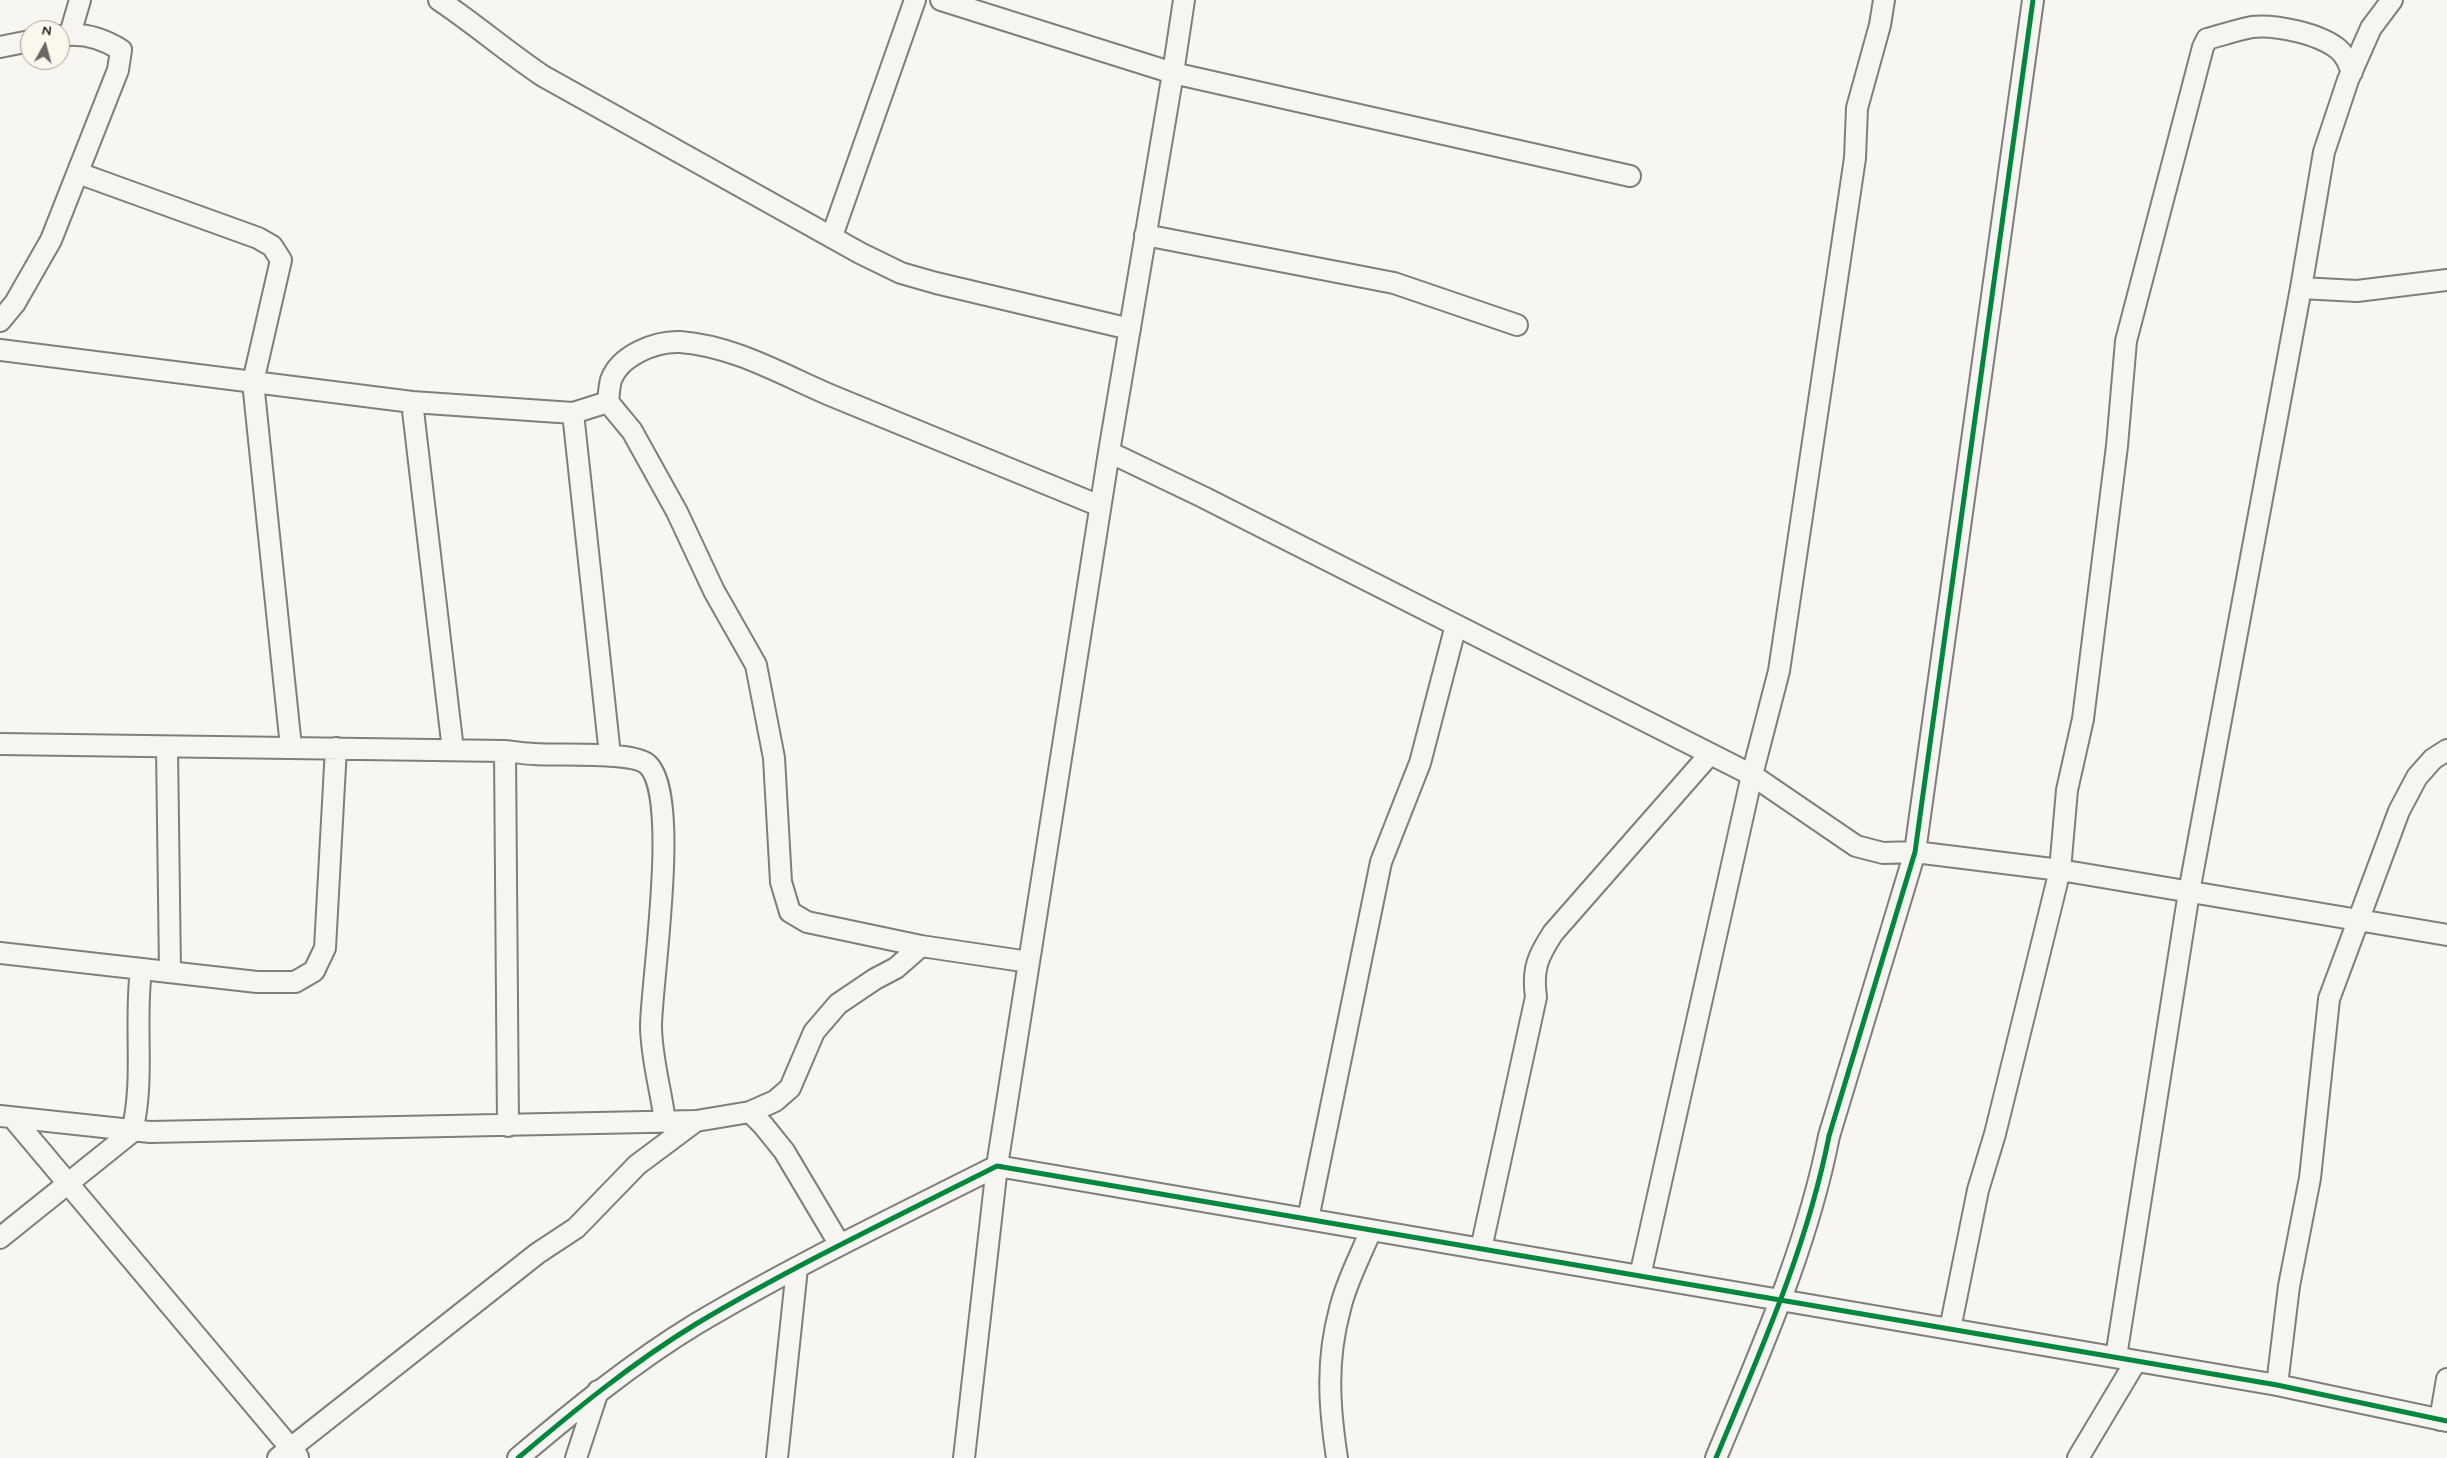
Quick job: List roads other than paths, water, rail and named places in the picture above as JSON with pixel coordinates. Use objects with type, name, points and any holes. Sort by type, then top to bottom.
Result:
[{"type":"street","points":[[70,23],[80,0]]},
{"type":"street","points":[[439,0],[543,76],[860,253],[900,273],[1130,329]]},
{"type":"street","points":[[832,236],[915,0]]},
{"type":"street","points":[[941,0],[1174,73],[1630,176]]},
{"type":"street","points":[[964,1458],[997,1166],[1100,506],[1174,73],[1184,0]]},
{"type":"street","points":[[1640,1276],[1752,776],[1779,671],[1789,616],[1855,158],[1857,108],[1878,35],[1884,0]]},
{"type":"street","points":[[1716,1458],[1782,1300],[1806,1230],[1829,1136],[1914,852],[2033,0]]},
{"type":"street","points":[[2116,1357],[2188,892],[2301,288],[2324,152],[2352,72],[2371,28],[2392,0]]},
{"type":"street","points":[[1950,1329],[1978,1190],[1995,1134],[2060,870],[2068,790],[2087,690],[2117,446],[2126,341],[2203,47],[2207,40],[2213,38],[2253,27],[2270,27],[2317,38],[2338,49],[2349,63],[2352,72]]},
{"type":"street","points":[[0,320],[15,303],[50,240],[118,70],[121,50],[103,38],[70,35]]},
{"type":"street","points":[[0,47],[20,43]]},
{"type":"street","points":[[78,173],[248,235],[272,246],[281,260],[253,382],[291,747]]},
{"type":"street","points":[[1146,236],[1394,282],[1516,325]]},
{"type":"street","points":[[2301,288],[2357,291],[2447,280]]},
{"type":"street","points":[[1029,962],[921,946],[807,922],[790,912],[781,882],[774,758],[756,664],[714,591],[677,512],[632,431],[608,402],[612,379],[628,358],[648,346],[679,342],[710,347],[762,363],[827,393],[1100,506]]},
{"type":"street","points":[[0,350],[412,402],[573,413],[608,402]]},
{"type":"street","points":[[412,402],[453,750]]},
{"type":"street","points":[[573,413],[610,756]]},
{"type":"street","points":[[1109,452],[1456,625],[1752,776],[1856,846],[1883,853],[1914,852],[2060,870],[2447,935]]},
{"type":"street","points":[[1308,1219],[1381,862],[1420,763],[1456,625]]},
{"type":"street","points":[[0,744],[505,751],[533,754],[637,758],[648,765],[662,800],[660,916],[651,1024],[653,1057],[662,1092],[665,1122]]},
{"type":"street","points":[[167,747],[170,971]]},
{"type":"street","points":[[0,953],[257,982],[295,982],[314,971],[325,948],[336,748]]},
{"type":"street","points":[[2277,1385],[2290,1286],[2310,1178],[2329,999],[2399,812],[2417,777],[2433,759],[2447,750]]},
{"type":"street","points":[[505,751],[508,1126]]},
{"type":"street","points":[[1481,1249],[1536,997],[1533,978],[1539,955],[1554,933],[1710,754]]},
{"type":"street","points":[[7,1117],[132,1132],[696,1121],[750,1112],[775,1102],[790,1088],[814,1032],[838,1004],[874,979],[896,968],[921,946]]},
{"type":"street","points":[[0,1238],[132,1132],[137,1112],[138,996],[141,970]]},
{"type":"street","points":[[750,1112],[784,1152],[840,1245]]},
{"type":"street","points":[[7,1117],[68,1185],[289,1455],[538,1253],[576,1228],[637,1165],[696,1121]]},
{"type":"street","points":[[518,1458],[598,1391],[695,1325],[840,1245],[997,1166],[2277,1385],[2443,1421],[2447,1379]]},
{"type":"street","points":[[1337,1458],[1331,1420],[1329,1361],[1340,1307],[1371,1230]]},
{"type":"street","points":[[777,1458],[797,1268]]},
{"type":"street","points":[[2078,1458],[2136,1361]]},
{"type":"street","points":[[576,1458],[598,1391]]}]
